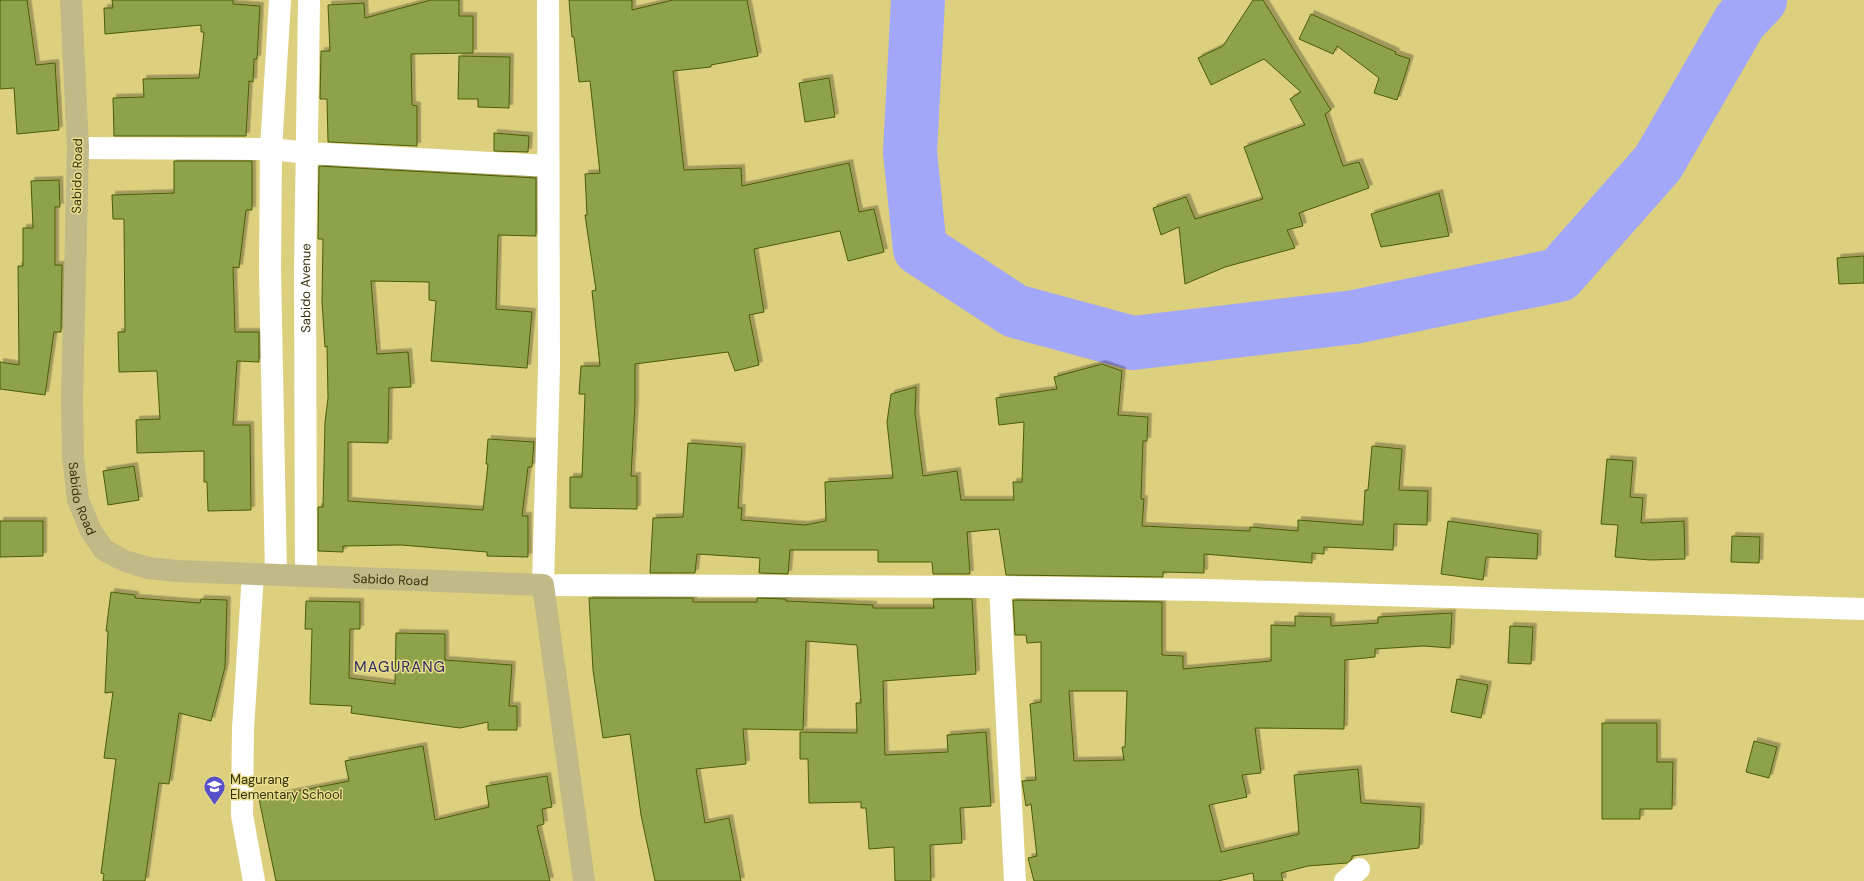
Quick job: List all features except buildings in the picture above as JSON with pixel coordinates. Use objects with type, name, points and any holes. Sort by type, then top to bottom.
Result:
[{"type":"main road","name":"Sabido Road","points":[[71,0],[78,148],[72,401],[73,457],[78,500],[88,525],[104,550],[126,561],[148,568],[177,571],[543,585]]},
{"type":"main road","points":[[543,585],[584,881]]},
{"type":"street","points":[[276,574],[270,269],[271,149],[280,0]]},
{"type":"street","name":"Sabido Avenue","points":[[306,575],[305,272],[308,153],[309,0]]},
{"type":"street","points":[[548,0],[549,367],[543,585],[1000,587],[1214,590],[1864,609]]},
{"type":"street","points":[[78,148],[271,149],[308,153],[548,166]]},
{"type":"street","points":[[270,269],[305,272]]},
{"type":"street","points":[[253,574],[243,729],[242,815],[254,881]]},
{"type":"street","points":[[1000,587],[1015,881]]},
{"type":"waterway","points":[[918,0],[910,152],[920,249],[1015,311],[1133,343],[1354,317],[1559,275],[1658,163],[1740,21],[1760,0]]},
{"type":"place","name":"Magurang Elementary School","points":[[214,806]]},
{"type":"district","name":"MAGURANG","points":[[400,667]]}]
